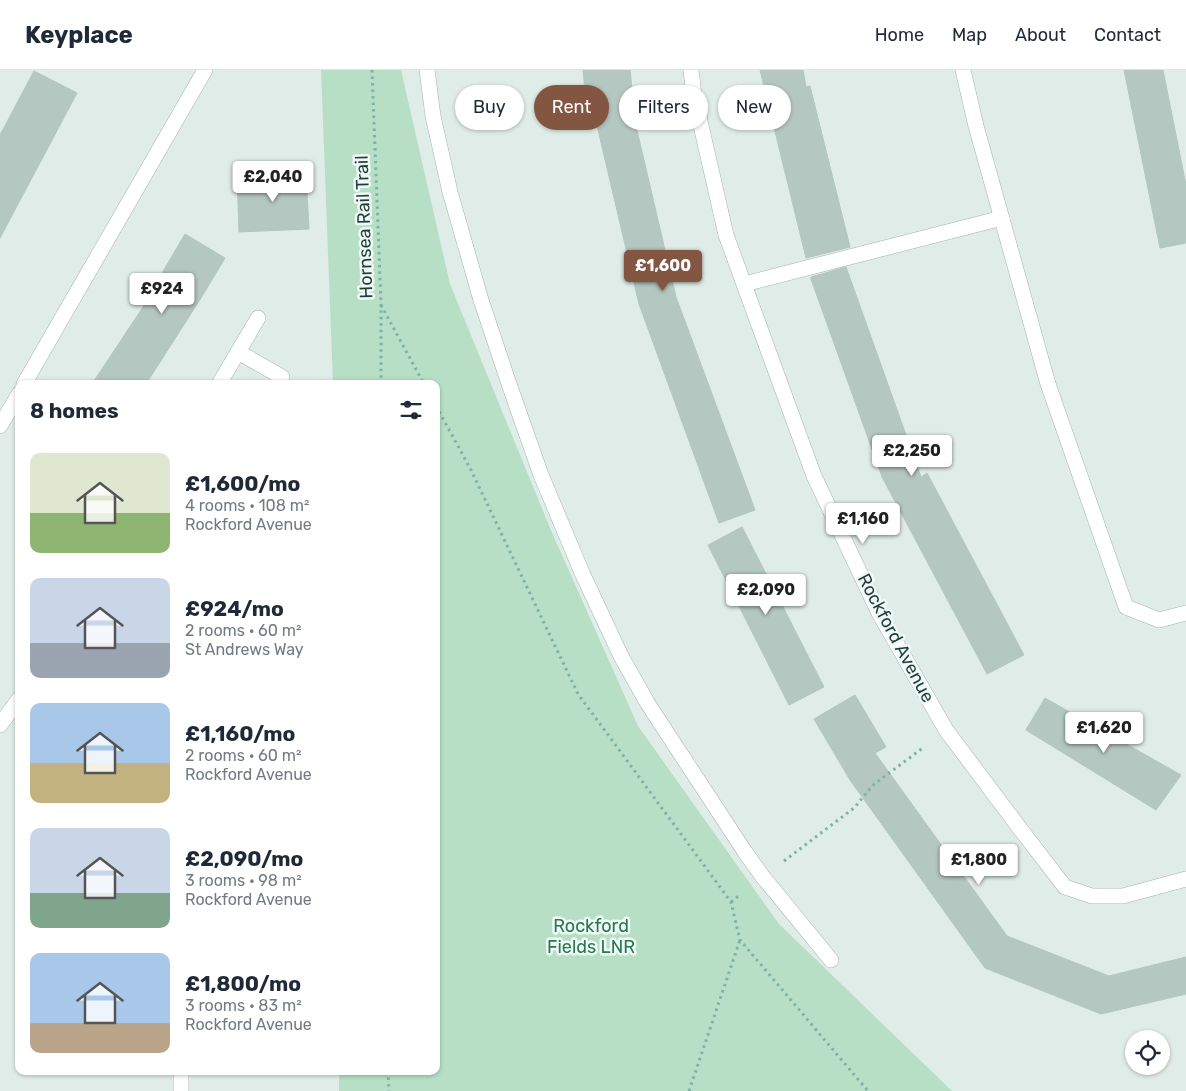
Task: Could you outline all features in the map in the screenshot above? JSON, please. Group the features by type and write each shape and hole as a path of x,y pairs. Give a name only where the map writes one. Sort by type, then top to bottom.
{"street":[{"path":"26,380 204,70"},
{"path":"427,70 433,116 450,192 481,300 541,475 583,575 621,656 653,711 744,852 830,960"},
{"name":"Rockford Avenue","path":"691,70 694,95 726,235 814,476 879,613 946,730 1065,887 1092,896 1123,896 1186,879"},
{"path":"963,70 976,126 1048,384 1126,608 1159,620 1186,612"},
{"path":"744,284 1002,218"},
{"path":"221,380 258,318"},
{"path":"238,352 282,377"},
{"path":"0,426 15,401"},
{"path":"0,725 15,704"},
{"path":"181,1075 182,1091"}],"path":[{"name":"Hornsea Rail Trail","path":"372,70 381,380"},
{"path":"380,304 422,380"},
{"path":"440,413 470,468 578,694 731,902 740,940 868,1091"},
{"path":"731,902 854,808 873,785 946,730"},
{"path":"688,1091 740,940"},
{"path":"388,1075 389,1091"}],"green space":[{"name":"Rockford Fields LNR","path":"321,70 401,70 450,284 550,528 638,726 779,924 952,1091 339,1091 339,1075 440,1075 440,380 333,380"}],"building":[{"path":"583,70 630,70 632,85 619,85 619,130 637,130 676,297 755,510 719,523 639,304 598,130 609,130 609,85 584,85"},
{"path":"760,70 803,70 806,87 810,86 850,247 806,258 775,130 791,130 791,85 764,85"},
{"path":"1124,70 1163,70 1186,185 1186,243 1160,248"},
{"path":"34,71 77,93 0,238 0,135"},
{"path":"306,175 309,229 239,232 237,177"},
{"path":"185,234 225,258 149,380 95,380 157,286 155,285"},
{"path":"846,267 921,477 927,473 1024,655 987,674 882,477 811,279 811,277"},
{"path":"742,527 824,687 789,705 708,545"},
{"path":"855,695 886,747 875,753 1007,936 1109,976 1186,957 1186,994 1101,1014 985,968 850,780 814,719"},
{"path":"1045,698 1181,775 1156,810 1026,730"}]}
